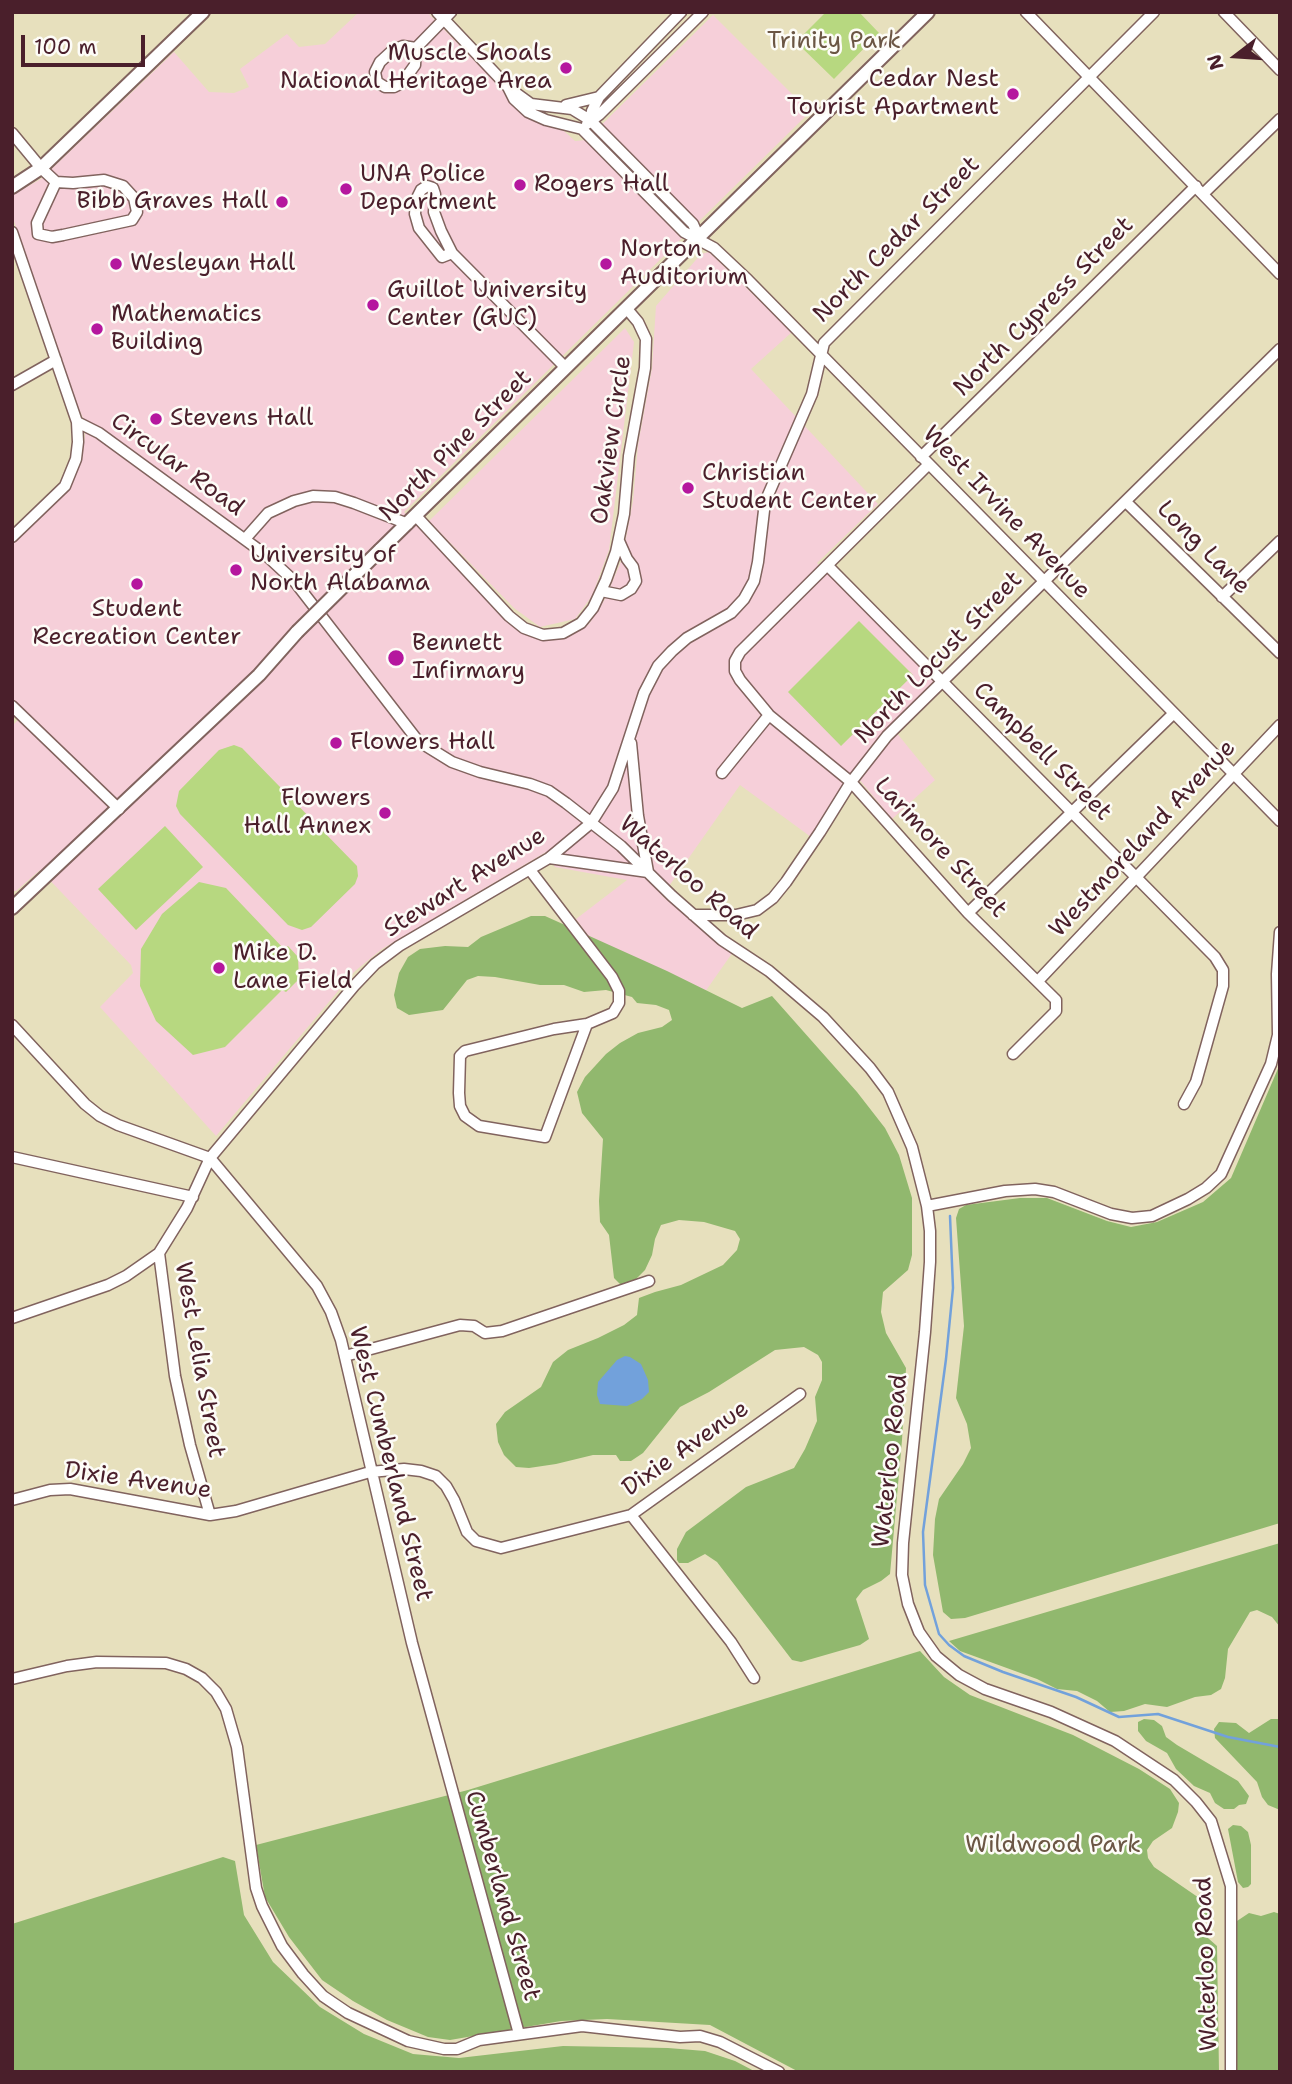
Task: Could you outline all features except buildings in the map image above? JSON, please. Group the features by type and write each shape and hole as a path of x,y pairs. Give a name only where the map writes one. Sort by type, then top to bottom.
{"main road":[{"path":"12,187 41,168 203,12"},
{"name":"North Pine Street","path":"13,907 258,675 297,632 928,12"}],"street":[{"path":"590,120 599,97 681,12"},
{"path":"582,130 703,12"},
{"path":"1026,12 1280,274"},
{"name":"North Cedar Street","path":"591,823 613,788 643,693 658,666 687,638 731,613 744,599 754,581 765,502 812,394 824,343 1154,12"},
{"path":"1224,12 1280,70"},
{"path":"416,48 403,46 393,50 380,62 375,72 377,82 385,87 394,87 401,83 415,65 416,48 444,15 508,87 531,104 572,109 590,120 693,224 699,238"},
{"path":"630,64 641,74"},
{"path":"508,87 514,99 528,112 582,130 684,232 699,238"},
{"path":"558,106 599,97"},
{"name":"North Cypress Street","path":"769,715 735,671 735,660 740,652 828,566 925,461 1200,190 1280,119"},
{"path":"12,133 41,168 57,182 114,181 123,186 137,205 135,217 132,220 52,237 38,234 37,223 57,182"},
{"path":"447,255 434,212 435,194 433,188 427,186 421,190 416,200 415,214 419,228 447,255 566,368"},
{"name":"Circular Road","path":"12,232 77,422 99,433 245,539 295,582 418,741 452,762 549,791 591,823"},
{"name":"West Irvine Avenue","path":"699,238 714,248 748,280 1280,821"},
{"name":"Oakview Circle","path":"412,520 524,628 543,635 563,633 581,623 593,608 601,591 619,541 646,339 638,322 627,309"},
{"name":"North Locust Street","path":"693,915 736,915 757,910 773,898 851,782 887,736 1280,349"},
{"path":"12,385 56,360"},
{"path":"12,537 65,486 76,459 77,422"},
{"path":"245,539 268,513 313,496 335,497 412,520"},
{"name":"Long Lane","path":"1126,502 1280,653"},
{"name":"Oakview Circle","path":"601,591 621,594 631,589 636,581 633,567 619,541"},
{"path":"1222,597 1280,541"},
{"name":"Campbell Street","path":"828,566 1215,957 1223,970 1223,986 1196,1082 1184,1104"},
{"path":"12,706 119,809"},
{"path":"968,913 1173,714"},
{"path":"722,773 769,715"},
{"name":"Larimore Street","path":"769,715 851,782 968,913 1056,1000 1056,1011 1013,1054"},
{"name":"Westmoreland Avenue","path":"1038,981 1280,725"},
{"path":"549,858 648,872 638,816 630,739"},
{"name":"Stewart Avenue","path":"12,1318 108,1285 127,1276 159,1253 193,1197 211,1158 375,964 399,946 549,858 591,823"},
{"name":"Waterloo Road","path":"591,823 722,940 769,971 822,1017 870,1068 888,1092 912,1147 927,1206 930,1262 903,1544 902,1575 908,1604 919,1632 936,1656 959,1675 985,1689 1051,1712 1115,1741 1174,1780 1211,1821 1231,1886 1231,2072"},
{"path":"530,870 612,977 619,991 619,1003 612,1013 587,1024 554,1029 465,1051 460,1056 459,1093 460,1106 465,1116 479,1126 545,1137 587,1024"},
{"path":"927,1206 1005,1191 1035,1189 1054,1192 1111,1214 1132,1218 1152,1216 1206,1188 1221,1174 1271,1064 1278,1035 1277,974 1280,932"},
{"path":"12,1025 85,1104 100,1116 211,1158"},
{"path":"12,1157 193,1197"},
{"name":"West Cumberland Street","path":"211,1158 317,1286 331,1312 345,1356 370,1472 445,1769"},
{"name":"West Lelia Street","path":"159,1253 175,1376 190,1445 210,1515"},
{"path":"345,1356 460,1325 474,1326 485,1333 502,1331 649,1281"},
{"name":"Dixie Avenue","path":"12,1500 50,1490 70,1489 210,1515 236,1511 370,1472 404,1469 436,1476 454,1500 467,1532 476,1541 501,1548 631,1515 800,1394"},
{"path":"631,1515 731,1642 754,1678"},
{"path":"12,1679 97,1662 166,1663 202,1678 216,1692 226,1709 237,1746 256,1888 282,1946 323,1996 343,2010 408,2041 444,2049 457,2049 479,2040 582,2026 700,2036 720,2042 779,2072"},
{"name":"Cumberland Street","path":"445,1769 488,1914 519,2034"}],"shaded area":[{"name":"University of North Alabama","path":"359,12 427,12 524,112 564,131 575,141 586,140 713,15 810,112 404,512 520,632 538,639 559,640 589,624 605,599 622,559 652,368 656,306 701,254 709,252 792,332 751,369 878,504 817,563 934,681 891,726 935,780 892,819 853,772 811,837 740,785 662,896 733,952 700,999 597,948 576,919 627,880 555,867 546,852 382,949 355,971 216,1136 100,1007 133,973 131,965 40,870 16,891 12,891 12,726 26,712 12,699 12,543 71,486 82,459 85,435 83,418 71,392 12,215 12,195 41,179 174,52 209,92 234,93 249,87 240,69 287,34 299,47 325,44"},
{"path":"625,328 634,342 609,550 592,596 575,619 540,627 514,608 429,521"}],"green space":[{"name":"Trinity Park","path":"826,12 859,12 879,33 834,79 796,42"},
{"path":"859,621 913,675 841,746 788,692"},
{"path":"234,745 242,748 357,866 355,884 311,927 302,930 288,925 180,814 176,806 179,791 219,750"},
{"path":"165,826 203,867 136,930 98,889"},
{"name":"Mike D. Lane Field","path":"199,882 226,888 284,949 288,946 298,957 299,979 286,992 282,990 225,1047 193,1055 156,1021 140,986 141,949 162,914"},
{"path":"531,916 545,916 742,1008 772,996 857,1092 885,1128 899,1155 912,1198 912,1255 908,1270 883,1292 881,1312 886,1333 906,1368 902,1440 890,1574 863,1590 856,1599 869,1639 860,1645 801,1662 792,1660 717,1562 705,1554 688,1563 679,1563 677,1560 677,1549 686,1532 746,1487 794,1468 817,1421 815,1397 822,1380 822,1362 818,1355 804,1347 775,1350 680,1407 643,1453 631,1461 620,1461 616,1455 593,1455 556,1464 516,1467 504,1455 498,1442 496,1424 505,1412 541,1387 553,1362 568,1350 624,1325 637,1315 639,1298 681,1285 723,1265 737,1250 740,1239 735,1231 704,1222 679,1220 661,1225 645,1270 635,1280 621,1285 614,1278 609,1235 600,1222 603,1139 582,1113 577,1092 585,1077 620,1043 638,1033 662,1027 672,1020 669,1010 656,1005 637,1003 632,997 606,990 584,992 564,985 540,985 478,976 467,980 443,1010 409,1015 397,1008 394,995 399,973 408,957 420,949 468,947 481,937"},
{"path":"1280,1064 1280,1523 965,1618 951,1619 943,1612 933,1555 939,1499 971,1448 967,1424 956,1398 964,1326 956,1218 959,1209 966,1205 1020,1198 1047,1198 1107,1221 1131,1227 1157,1222 1203,1202 1231,1178"},
{"path":"1280,1543 1280,1627 1272,1617 1257,1610 1250,1612 1228,1649 1221,1689 1211,1695 1195,1697 1167,1707 1145,1704 1124,1711 1110,1712 1097,1701 1077,1691 1057,1689 960,1651 949,1641"},
{"name":"Wildwood Park","path":"920,1651 944,1677 970,1695 1073,1735 1139,1769 1170,1789 1179,1803 1178,1812 1172,1828 1153,1841 1147,1850 1148,1858 1154,1867 1205,1902 1209,1913 1200,1931 1217,1946 1219,2072 799,2072 710,2025 607,2019 561,2021 450,2040 428,2037 387,2020 322,1980 289,1937 265,1897 256,1845 468,1790"},
{"path":"1144,1719 1154,1720 1162,1726 1166,1737 1177,1745 1238,1781 1249,1796 1246,1804 1234,1809 1224,1809 1215,1803 1210,1793 1194,1786 1176,1769 1167,1753 1146,1741 1138,1731 1138,1722"},
{"path":"1271,1719 1280,1719 1280,1810 1268,1805 1257,1782 1215,1738 1214,1729 1219,1722 1236,1723 1249,1733"},
{"path":"1233,1825 1241,1826 1248,1832 1251,1845 1251,1884 1243,1888 1238,1882 1228,1829"},
{"path":"223,1857 235,1861 244,1915 273,1962 320,2007 364,2034 413,2054 459,2058 563,2046 668,2048 705,2051 735,2061 756,2072 12,2072 12,1924"},
{"path":"1274,1912 1280,1914 1280,2072 1237,2072 1237,1921 1249,1913 1261,1916"}],"water":[{"path":"625,1356 641,1364 648,1380 649,1392 642,1399 627,1406 600,1404 597,1395 598,1382 617,1360"}],"waterway":[{"path":"950,1216 953,1288 923,1532 925,1585 939,1634 964,1656 1076,1697 1119,1717 1158,1714 1228,1737 1280,1747"}],"place":[{"name":"Muscle Shoals National Heritage Area","path":"566,68"},
{"name":"Cedar Nest Tourist Apartment","path":"1013,94"},
{"name":"Rogers Hall","path":"520,185"},
{"name":"UNA Police Department","path":"346,189"},
{"name":"Bibb Graves Hall","path":"282,202"},
{"name":"Wesleyan Hall","path":"116,264"},
{"name":"Norton Auditorium","path":"606,264"},
{"name":"Guillot University Center (GUC)","path":"373,305"},
{"name":"Mathematics Building","path":"97,329"},
{"name":"Stevens Hall","path":"156,419"},
{"name":"Christian Student Center","path":"688,488"},
{"name":"University of North Alabama","path":"236,570"},
{"name":"Student Recreation Center","path":"137,584"},
{"name":"Bennett Infirmary","path":"396,658"},
{"name":"Flowers Hall","path":"336,743"},
{"name":"Flowers Hall Annex","path":"385,813"},
{"name":"Mike D. Lane Field","path":"219,968"}]}
